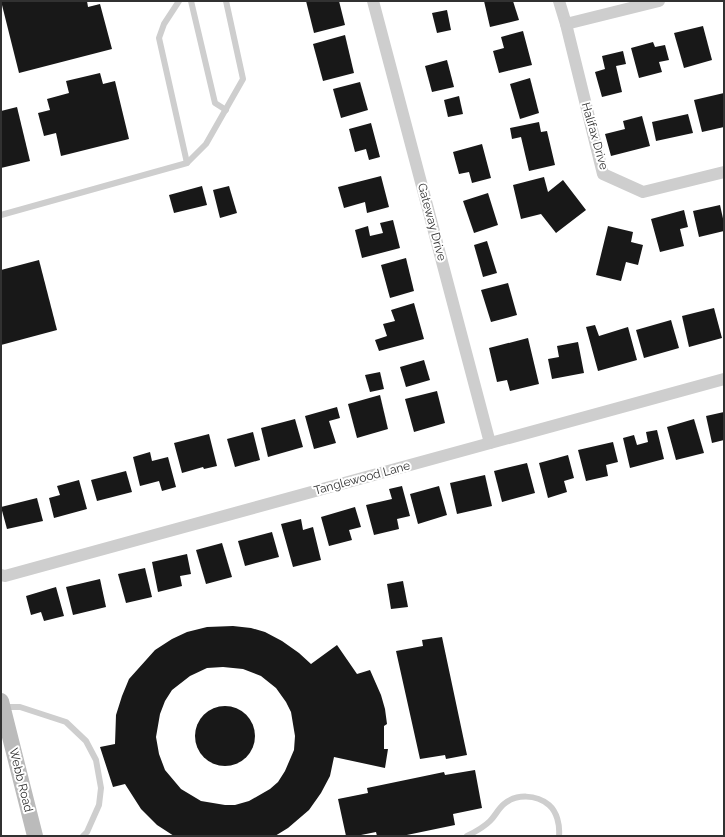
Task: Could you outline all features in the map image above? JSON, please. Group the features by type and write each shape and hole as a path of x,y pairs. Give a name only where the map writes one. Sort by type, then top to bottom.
{"street":[{"name":"Gateway Drive","path":"373,1 490,443"},
{"name":"Halifax Drive","path":"559,1 603,174 643,192 724,172"},
{"path":"566,24 659,1"},
{"name":"Tanglewood Lane","path":"1,575 5,576 724,379"},
{"name":"Webb Road","path":"2,704 35,836"}],"lane":[{"path":"179,1 164,24 159,38 187,163"},
{"path":"191,1 215,103 226,110"},
{"path":"1,215 187,163 206,144 243,79 226,1"},
{"path":"2,704 20,707 66,722 86,741 96,760 101,788 99,806 87,832 83,836"},
{"path":"467,836 480,829 490,821 502,806 510,800 522,796 534,797 544,801 551,807 557,818 559,836"}],"building":[{"path":"1,1 87,1 88,7 100,4 112,49 19,73"},
{"path":"306,1 339,1 345,25 314,33"},
{"path":"484,1 513,1 519,20 490,27"},
{"path":"447,10 451,30 437,33 432,13"},
{"path":"703,26 712,60 684,68 674,33"},
{"path":"523,31 532,65 499,73 493,51 504,48 501,37"},
{"path":"345,35 354,73 323,81 313,44"},
{"path":"653,42 655,47 665,45 669,60 659,62 662,72 639,78 631,48"},
{"path":"623,51 626,64 616,66 622,92 602,97 595,72 605,69 602,56"},
{"path":"447,60 454,87 432,92 425,66"},
{"path":"100,73 103,84 115,81 129,139 61,156 56,133 44,136 38,113 50,110 47,99 69,93 66,81"},
{"path":"530,78 539,113 520,119 510,84"},
{"path":"360,82 368,110 341,118 333,89"},
{"path":"724,93 724,127 702,132 694,100"},
{"path":"459,96 463,114 448,117 444,100"},
{"path":"17,107 30,161 1,168 1,111"},
{"path":"688,114 693,133 656,141 652,122"},
{"path":"642,116 650,146 611,156 605,134 625,129 623,121"},
{"path":"539,122 541,132 547,131 555,165 529,171 521,137 512,139 510,128"},
{"path":"371,123 380,157 369,160 366,149 355,152 349,129"},
{"path":"482,144 491,178 472,183 469,172 459,174 453,152"},
{"path":"381,176 389,207 367,213 365,202 344,208 338,187"},
{"path":"544,177 548,192 563,180 586,210 556,233 541,214 521,219 513,185"},
{"path":"202,186 207,205 174,213 169,195"},
{"path":"229,186 237,213 220,218 213,190"},
{"path":"488,193 498,225 474,233 463,201"},
{"path":"720,205 724,223 724,231 699,237 693,211"},
{"path":"684,210 688,227 680,229 684,246 660,252 651,219"},
{"path":"393,220 400,248 362,258 355,230 368,226 370,236 383,233 380,223"},
{"path":"608,226 633,232 631,242 643,245 638,265 626,262 621,281 596,275"},
{"path":"487,241 497,273 483,277 474,245"},
{"path":"406,258 414,291 390,298 381,265"},
{"path":"39,260 57,330 1,345 1,270"},
{"path":"508,283 517,315 491,322 481,290"},
{"path":"414,303 424,339 379,351 375,340 387,336 383,324 395,321 391,310"},
{"path":"714,308 722,338 689,347 682,316"},
{"path":"671,320 679,348 644,358 636,330"},
{"path":"595,325 599,336 628,327 637,360 598,371 586,327"},
{"path":"528,338 539,384 510,391 507,380 497,382 489,348"},
{"path":"578,342 584,373 552,379 548,359 559,357 557,346"},
{"path":"424,360 430,380 406,387 400,367"},
{"path":"380,372 384,389 370,392 365,375"},
{"path":"437,391 445,423 414,432 405,399"},
{"path":"380,395 388,429 357,438 348,404"},
{"path":"337,407 340,418 329,421 336,443 314,449 305,416"},
{"path":"724,412 724,440 712,443 706,416"},
{"path":"295,419 303,447 268,457 261,428"},
{"path":"694,419 704,453 676,460 667,427"},
{"path":"657,430 664,459 630,468 623,438 634,435 637,445 648,442 646,432"},
{"path":"253,432 260,460 235,467 227,439"},
{"path":"209,434 217,466 204,469 203,467 182,473 174,443"},
{"path":"613,442 618,462 606,465 608,476 586,481 578,450"},
{"path":"150,452 152,461 168,457 176,487 162,491 159,481 140,486 133,457"},
{"path":"568,455 574,478 564,481 567,492 548,498 539,463"},
{"path":"527,463 535,493 502,502 494,471"},
{"path":"126,471 132,492 97,501 91,480"},
{"path":"485,475 492,506 457,514 450,483"},
{"path":"79,480 87,509 54,518 49,498 60,495 57,486"},
{"path":"402,486 410,516 397,519 399,529 374,535 366,505 392,499 389,489"},
{"path":"439,486 447,515 418,524 410,494"},
{"path":"37,498 43,521 7,529 1,507"},
{"path":"355,507 361,527 349,530 352,540 329,546 321,517"},
{"path":"301,519 303,530 313,527 321,560 293,567 281,524"},
{"path":"272,532 279,557 245,566 238,541"},
{"path":"222,543 232,577 206,584 196,550"},
{"path":"187,554 191,574 180,576 182,586 158,592 152,562"},
{"path":"145,568 152,597 126,603 118,574"},
{"path":"100,579 106,607 73,615 66,587"},
{"path":"403,581 408,607 391,609 387,584"},
{"path":"56,587 64,616 44,621 41,612 31,615 26,596"},
{"path":"233,626 251,628 265,632 282,641 311,664 337,645 357,674 370,670 381,695 385,709 387,724 384,726 384,749 388,749 385,768 334,757 330,776 321,793 309,810 288,828 275,836 174,836 157,825 141,809 125,784 113,787 100,747 115,744 116,715 129,679 155,650 172,639 187,632 207,627","holes":["223,667 243,669 261,676 276,688 286,702 291,712 295,736 294,750 285,771 278,782 270,789 249,801 235,805 201,801 181,789 165,770 159,754 156,737 160,714 165,701 172,690 190,676 207,668"]},
{"path":"442,637 467,755 446,759 445,755 420,759 396,651 423,646 422,640"},
{"path":"225,706 242,711 250,719 255,736 250,753 242,761 225,766 208,761 200,753 195,736 200,719 208,711"},
{"path":"475,770 482,808 453,814 455,825 402,836 377,836 376,832 356,836 346,836 338,799 368,793 367,788 444,772 445,775"}]}
